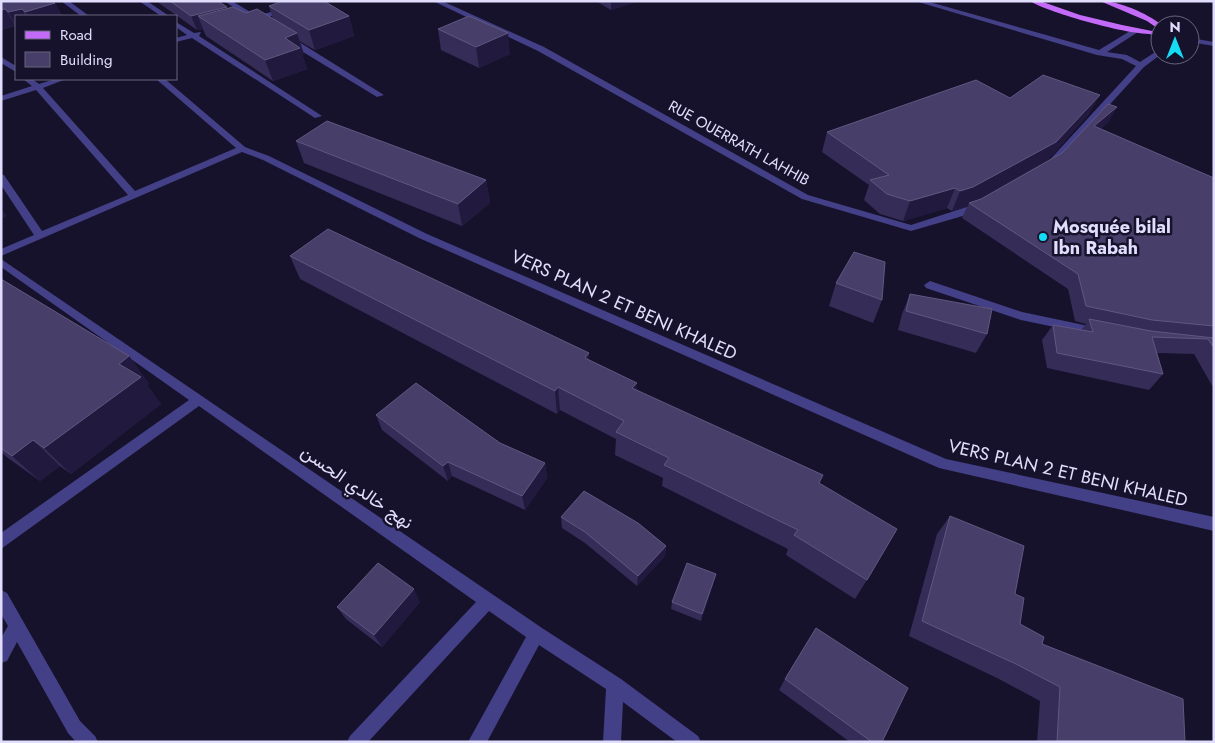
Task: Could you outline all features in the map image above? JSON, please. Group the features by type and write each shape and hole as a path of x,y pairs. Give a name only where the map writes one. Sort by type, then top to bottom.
{"main road":[{"path":"1033,1 1065,13 1135,30 1150,31"},
{"path":"1103,1 1150,19"}],"street":[{"path":"64,1 84,15"},
{"path":"142,1 163,15"},
{"path":"227,1 264,24"},
{"path":"247,21 302,3 318,1"},
{"name":"RUE OUERRATH LAHHIB","path":"436,1 541,48 805,197 911,228 969,211 986,202"},
{"path":"918,1 939,4 1100,53 1124,57 1141,65"},
{"path":"178,25 318,116"},
{"path":"1100,53 1135,30"},
{"path":"178,39 202,33"},
{"path":"280,34 380,95"},
{"path":"1200,42 1214,44"},
{"path":"1042,170 1050,165 1141,65 1150,58"},
{"path":"1,59 15,69"},
{"path":"28,80 38,87 134,196"},
{"path":"1,100 59,80"},
{"name":"VERS PLAN 2 ET BENI KHALED","path":"161,80 242,149 266,158 423,236 944,464 1214,524"},
{"path":"1,253 242,149"},
{"path":"1,177 39,235"},
{"name":"نهج خالدي الحسن","path":"1,262 536,634 615,685 692,742"},
{"path":"930,286 1021,316 1112,335"},
{"path":"1,542 198,400"},
{"path":"1,598 74,727 89,742"},
{"path":"356,742 488,600"},
{"path":"1,655 17,626"},
{"path":"477,742 536,634"},
{"path":"612,742 615,685"}],"building":[{"path":"1,1 53,1 55,3 25,12 22,9 8,12 5,9 1,10"},
{"path":"170,1 218,1 227,7 191,16"},
{"path":"283,1 324,1 349,16 309,30 269,6"},
{"path":"233,7 246,13 257,9 297,33 285,38 300,48 265,60 198,16"},
{"path":"469,16 508,33 476,47 438,29"},
{"path":"1043,75 1100,95 1056,142 973,187 960,191 955,188 910,201 887,194 870,180 889,175 827,132 976,80 1010,98"},
{"path":"1108,104 1117,107 1094,126 1214,178 1214,326 1152,320 1086,306 1078,274 969,203 981,199 1062,153"},
{"path":"327,121 486,180 458,204 296,141"},
{"path":"328,229 589,353 585,358 637,383 632,388 823,475 819,483 897,529 867,580 794,535 798,530 664,465 669,458 616,432 624,421 558,387 555,391 290,256"},
{"path":"854,252 885,262 882,300 836,283"},
{"path":"1,279 129,356 119,364 141,377 44,448 33,440 12,456 1,448"},
{"path":"910,294 992,309 987,334 906,311"},
{"path":"1089,319 1151,331 1214,338 1214,348 1208,339 1152,337 1163,374 1057,353 1053,325 1093,332"},
{"path":"416,383 500,443 545,463 522,496 448,462 443,466 376,415"},
{"path":"584,491 638,523 666,546 638,576 585,532 561,517"},
{"path":"950,516 1024,546 1015,594 1024,598 1020,624 1044,637 1042,644 1183,699 1185,742 1057,742 1060,687 1016,664 922,621"},
{"path":"378,563 414,589 374,635 337,607"},
{"path":"687,563 716,574 702,614 672,602"},
{"path":"816,628 908,688 882,742 872,742 785,679"}],"place":[{"name":"Mosquée bilal Ibn Rabah","path":"1043,237"}]}
